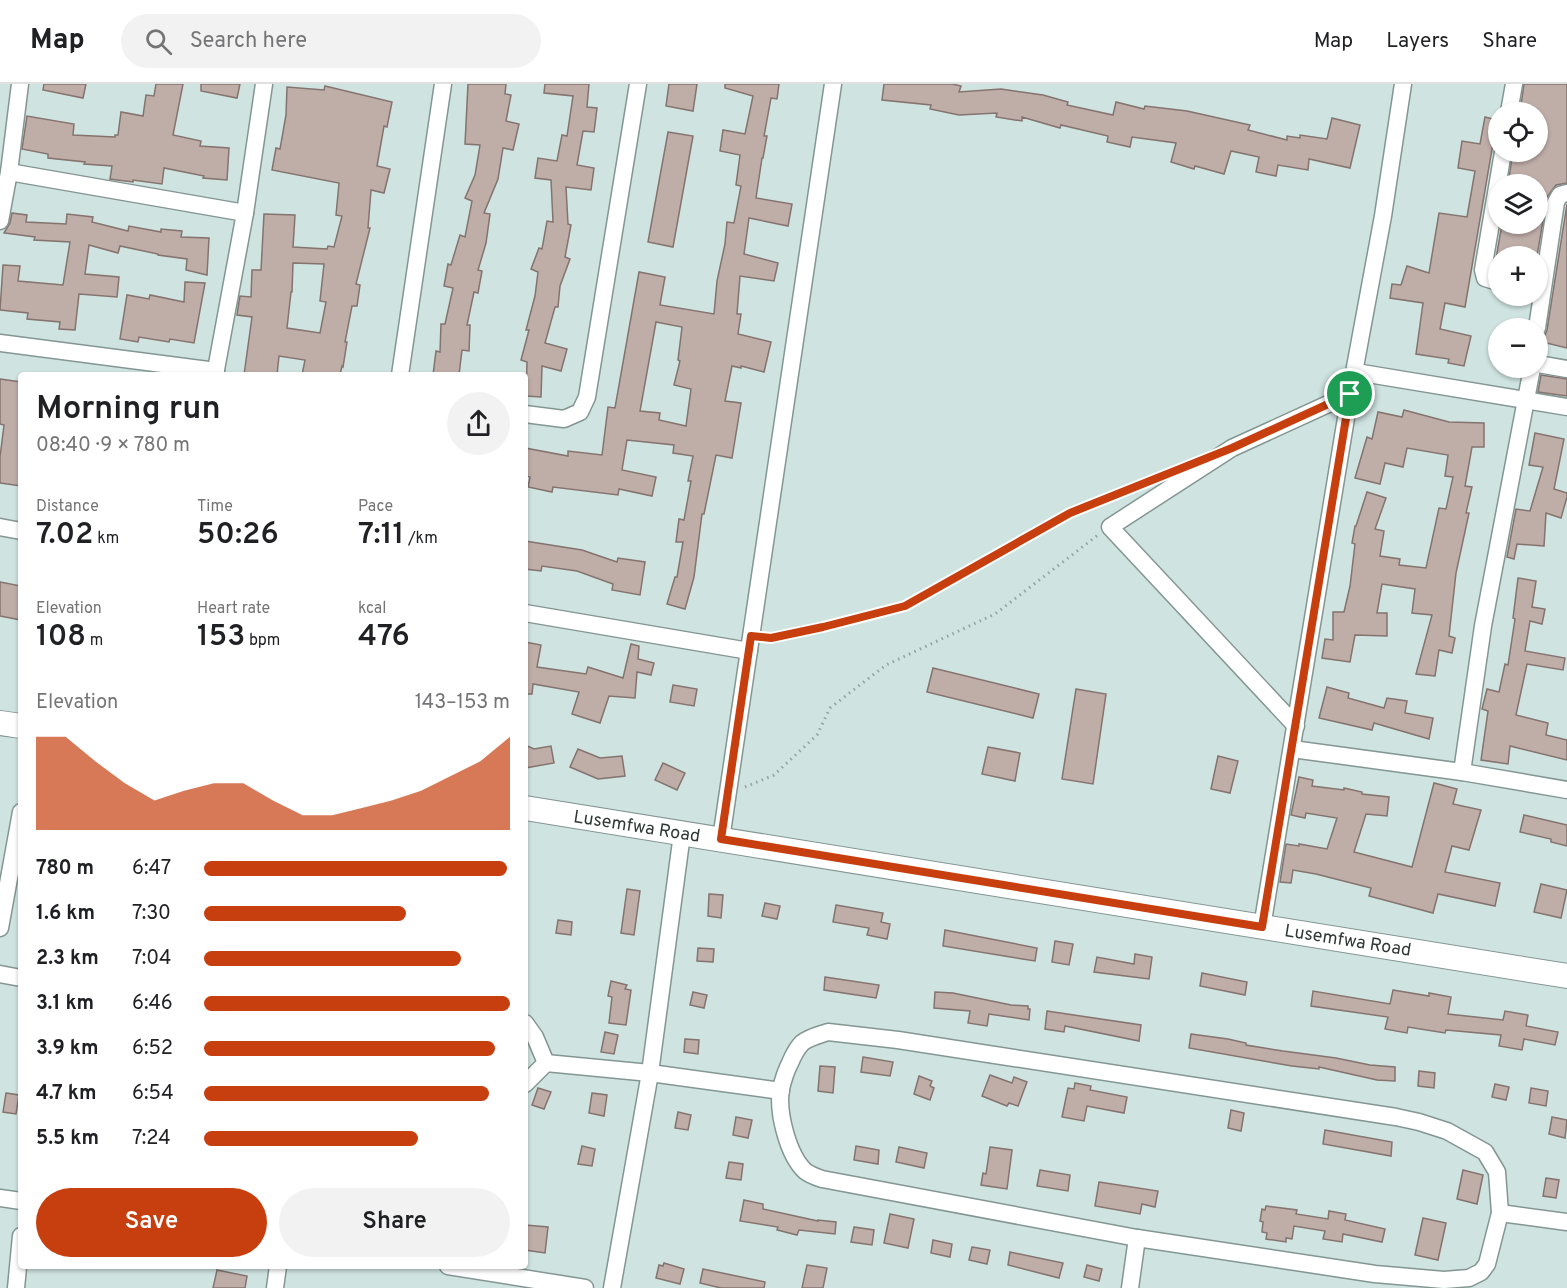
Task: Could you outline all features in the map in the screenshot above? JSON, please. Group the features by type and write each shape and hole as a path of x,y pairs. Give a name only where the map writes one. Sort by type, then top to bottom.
{"street":[{"path":"0,221 9,172 20,84"},
{"path":"216,372 245,213 264,84"},
{"path":"400,372 443,84"},
{"path":"528,414 564,419 580,412 587,397 638,84"},
{"path":"721,839 833,84"},
{"path":"1262,927 1403,84"},
{"path":"1511,102 1514,84"},
{"path":"1488,279 1485,278 1483,270 1501,162"},
{"path":"9,172 245,213"},
{"path":"1548,246 1556,202 1560,195 1567,194"},
{"path":"0,343 209,372"},
{"path":"1548,366 1567,369"},
{"path":"1356,372 1567,407"},
{"path":"1462,772 1483,626 1530,378"},
{"path":"1296,726 1110,527 1232,448 1350,394"},
{"path":"0,527 18,530"},
{"path":"528,613 750,644"},
{"path":"0,723 18,726"},
{"path":"1292,749 1567,789"},
{"name":"Lusemfwa Road","path":"528,808 1567,976"},
{"path":"0,928 18,829"},
{"path":"612,1288 650,1073 682,834"},
{"path":"0,974 18,977"},
{"path":"528,1027 535,1037 546,1063"},
{"path":"828,1032 898,1040 1404,1119 1447,1131 1485,1152 1497,1173 1500,1213 1487,1264 1481,1272 1469,1278 1444,1280 1375,1274 1137,1238 822,1179 807,1173 792,1150 782,1121 780,1091 786,1071 802,1043 828,1032"},
{"path":"546,1063 650,1073 780,1091"},
{"path":"528,1081 546,1063"},
{"path":"0,1198 18,1201"},
{"path":"1500,1213 1567,1222"},
{"path":"1130,1288 1137,1238"},
{"path":"16,1288 18,1267"},
{"path":"275,1288 278,1269"},
{"path":"467,1269 585,1288"}],"path":[{"path":"750,644 905,606 1070,513 1156,478"},
{"path":"728,795 774,775 817,735 830,708 886,665 995,614 1110,527"}],"building":[{"path":"44,84 86,84 83,98 43,90"},
{"path":"156,84 183,84 173,135 201,141 200,146 229,148 227,180 203,178 204,176 164,168 162,184 110,179 112,166 48,158 48,154 22,149 27,116 74,124 73,135 115,137 118,135 121,112 143,116 146,95 154,96"},
{"path":"201,84 240,84 237,98 201,91"},
{"path":"468,84 506,84 505,94 511,95 506,121 519,124 513,150 503,148 498,179 484,213 490,214 486,243 478,270 482,271 478,293 474,292 467,325 470,325 469,351 462,350 459,372 433,372 436,351 440,352 441,324 445,324 453,288 444,286 448,264 451,265 460,235 465,237 472,201 465,198 475,175 480,145 465,144"},
{"path":"545,84 589,84 587,107 597,108 594,132 583,131 577,165 594,168 591,190 566,187 568,224 571,225 565,257 570,259 560,286 558,307 555,307 545,343 567,349 561,371 542,366 541,397 528,396 527,362 521,360 529,330 526,330 535,296 538,272 531,269 539,248 542,249 547,221 553,222 551,180 535,178 538,158 557,161 562,135 567,136 573,96 544,93"},
{"path":"669,84 697,84 693,111 666,106"},
{"path":"725,84 779,84 777,99 771,98 756,198 792,204 788,226 749,218 744,254 778,263 774,281 740,276 737,314 741,314 738,334 771,342 764,372 732,366 725,401 741,403 732,458 716,455 704,514 702,514 694,577 685,609 667,604 675,577 677,577 683,542 676,542 679,519 684,520 693,456 673,453 674,445 627,440 622,470 656,477 652,496 619,489 618,495 553,487 552,492 528,487 530,477 528,477 528,449 568,456 568,451 602,455 608,407 615,408 639,272 665,277 660,305 714,314 727,222 734,223 741,186 736,185 740,155 720,151 723,130 745,134 753,96 725,88","holes":["656,322 682,327 678,360 680,361 674,385 691,389 686,426 659,420 660,413 640,411"]},
{"path":"884,84 952,84 961,86 959,92 1001,89 1043,95 1068,102 1067,105 1113,115 1116,102 1144,109 1145,106 1187,111 1250,125 1248,130 1287,140 1287,136 1300,138 1300,135 1327,139 1332,118 1360,125 1350,168 1309,159 1308,170 1278,165 1276,176 1256,172 1259,157 1231,151 1224,174 1171,162 1176,143 1132,137 1130,147 1107,142 1108,136 1061,125 1060,128 1022,117 1022,121 996,117 997,113 959,115 930,109 931,105 882,100"},
{"path":"1524,84 1567,84 1567,183 1556,185 1548,196 1548,174 1510,174 1511,162 1548,162 1548,102 1521,102"},
{"path":"325,86 392,102 387,127 384,126 377,166 390,169 384,193 371,190 368,228 370,228 356,284 360,285 357,306 352,306 341,372 303,372 305,360 279,356 277,372 244,372 252,317 237,315 240,296 251,297 252,270 261,270 264,214 295,215 293,247 327,249 328,246 334,247 342,216 336,215 339,183 272,170 276,148 280,149 286,115 287,87 324,90","holes":["293,263 324,264 320,301 326,302 320,333 287,328"]},
{"path":"1485,117 1488,118 1488,162 1490,162 1465,307 1445,303 1440,329 1471,336 1464,366 1448,363 1449,359 1416,354 1423,303 1390,298 1392,284 1401,285 1407,266 1429,273 1439,213 1467,217 1475,171 1458,168 1462,141 1480,144"},
{"path":"668,132 693,136 673,247 648,242"},
{"path":"1567,204 1567,348 1548,343 1548,324"},
{"path":"12,213 27,215 26,222 66,224 67,214 93,217 92,222 128,231 129,226 161,232 161,229 182,231 181,237 209,238 207,275 186,270 187,259 120,246 118,253 89,245 85,274 119,277 117,297 79,294 75,330 59,329 60,322 27,319 28,313 0,310 3,265 20,266 18,281 63,285 70,242 34,240 35,237 4,233 10,223"},
{"path":"1500,234 1541,234 1539,246 1498,246"},
{"path":"185,282 205,283 194,343 139,337 138,342 120,339 127,295 149,299 150,295 184,302"},
{"path":"1548,376 1567,379 1567,396 1538,392 1540,378 1548,378"},
{"path":"0,379 18,382 18,486 0,483 4,425 0,424"},
{"path":"1404,410 1449,422 1484,423 1484,447 1472,447 1465,486 1472,487 1466,513 1469,513 1456,573 1449,636 1455,638 1452,653 1439,650 1435,676 1416,674 1432,615 1412,613 1415,589 1382,584 1377,613 1387,613 1387,636 1355,635 1350,662 1322,658 1325,639 1333,640 1333,612 1344,612 1350,586 1355,526 1367,492 1386,498 1375,529 1384,531 1380,556 1400,559 1399,565 1426,568 1439,508 1446,509 1453,477 1445,476 1448,455 1407,448 1403,467 1385,463 1380,484 1355,478 1367,437 1372,439 1378,412 1402,417"},
{"path":"1535,433 1564,439 1554,489 1567,493 1567,497 1561,518 1546,513 1544,546 1517,544 1514,559 1507,557 1516,509 1530,511 1543,467 1529,465"},
{"path":"528,541 582,550 617,562 618,558 645,562 640,595 612,590 613,584 577,571 542,566 541,571 528,569"},
{"path":"1518,578 1536,581 1532,607 1545,609 1542,624 1530,621 1525,651 1565,658 1563,670 1527,664 1516,715 1548,723 1546,735 1567,740 1567,760 1510,746 1508,764 1481,760 1488,711 1482,709 1487,689 1499,692 1505,664 1508,665"},
{"path":"0,582 18,585 18,619 0,616"},
{"path":"528,643 541,645 537,667 586,674 588,667 623,678 631,644 639,646 638,659 654,663 651,675 637,672 635,698 609,696 600,723 572,714 579,692 533,684 532,694 528,694"},
{"path":"933,668 1039,694 1033,718 927,692"},
{"path":"673,685 697,689 694,706 670,702"},
{"path":"1327,687 1349,693 1348,698 1384,708 1387,698 1407,701 1405,713 1433,718 1429,739 1374,723 1372,730 1319,718"},
{"path":"1076,689 1106,694 1093,784 1062,779"},
{"path":"528,746 534,749 551,746 554,763 528,767"},
{"path":"988,747 1020,753 1015,781 982,774"},
{"path":"578,749 600,758 622,756 625,776 598,779 570,767"},
{"path":"1218,756 1238,761 1230,793 1211,789"},
{"path":"663,763 685,773 677,790 655,780"},
{"path":"1299,777 1313,780 1312,786 1344,790 1344,788 1362,792 1362,794 1389,797 1387,816 1366,814 1354,852 1412,867 1434,783 1457,789 1453,804 1481,810 1469,850 1452,846 1445,872 1500,883 1495,906 1438,894 1433,913 1369,896 1371,888 1316,874 1293,870 1291,883 1280,882 1286,844 1327,849 1337,818 1306,813 1305,818 1291,815"},
{"path":"1524,815 1567,825 1567,846 1551,842 1551,839 1520,832"},
{"path":"1541,884 1567,890 1561,918 1534,912"},
{"path":"627,889 640,891 634,935 621,933"},
{"path":"709,894 723,895 721,918 708,916"},
{"path":"765,903 780,906 777,919 762,916"},
{"path":"836,905 883,913 881,922 890,924 887,939 867,935 869,928 833,922"},
{"path":"558,920 572,922 571,935 556,933"},
{"path":"945,930 1037,948 1035,961 943,946"},
{"path":"1055,941 1073,944 1069,965 1052,962"},
{"path":"698,948 714,949 713,962 697,961"},
{"path":"1135,954 1152,957 1149,979 1094,972 1097,957 1134,964"},
{"path":"1202,973 1247,982 1245,995 1200,986"},
{"path":"825,977 879,985 876,998 824,990"},
{"path":"611,981 627,985 625,989 631,990 626,1025 609,1023 612,997 608,996"},
{"path":"1393,990 1451,997 1448,1014 1503,1020 1505,1011 1528,1015 1526,1026 1558,1032 1555,1045 1524,1039 1522,1050 1499,1046 1501,1035 1446,1030 1445,1033 1408,1027 1407,1033 1385,1029 1388,1017 1311,1006 1313,991 1390,1004"},
{"path":"693,992 707,995 704,1008 690,1005"},
{"path":"935,992 1028,1006 1029,1020 989,1014 987,1026 968,1023 970,1011 934,1008"},
{"path":"1047,1011 1141,1025 1139,1041 1065,1026 1064,1032 1045,1029"},
{"path":"605,1032 618,1035 614,1054 601,1052"},
{"path":"1191,1034 1228,1039 1246,1043 1246,1045 1283,1051 1395,1067 1395,1081 1377,1080 1319,1067 1319,1069 1292,1066 1189,1048"},
{"path":"685,1039 699,1040 698,1054 684,1052"},
{"path":"863,1057 893,1062 890,1076 861,1072"},
{"path":"820,1066 835,1067 833,1093 818,1091"},
{"path":"1419,1071 1435,1073 1434,1088 1418,1086"},
{"path":"990,1075 1012,1083 1014,1077 1027,1082 1018,1106 1009,1103 1007,1106 982,1096"},
{"path":"919,1076 932,1081 930,1086 934,1088 930,1100 914,1094"},
{"path":"1075,1083 1091,1086 1090,1090 1127,1097 1124,1113 1087,1106 1084,1121 1062,1117 1068,1088 1074,1089"},
{"path":"1495,1084 1509,1087 1506,1100 1492,1097"},
{"path":"538,1088 551,1092 544,1109 532,1105"},
{"path":"1531,1088 1548,1091 1546,1106 1529,1103"},
{"path":"6,1093 18,1095 16,1114 3,1112"},
{"path":"592,1093 607,1095 604,1116 589,1113"},
{"path":"1231,1110 1244,1113 1241,1131 1228,1128"},
{"path":"678,1112 691,1115 688,1130 675,1128"},
{"path":"736,1117 752,1120 748,1138 733,1135"},
{"path":"1552,1117 1567,1120 1565,1138 1549,1134"},
{"path":"1325,1130 1392,1142 1391,1156 1323,1144"},
{"path":"582,1146 595,1149 592,1166 578,1164"},
{"path":"856,1146 879,1150 878,1164 854,1160"},
{"path":"899,1147 927,1153 924,1168 896,1162"},
{"path":"990,1147 1012,1150 1007,1189 981,1185 983,1173 986,1174"},
{"path":"729,1162 743,1164 741,1180 726,1178"},
{"path":"1040,1170 1070,1175 1068,1191 1037,1186"},
{"path":"1463,1170 1483,1175 1477,1204 1457,1199"},
{"path":"1546,1178 1559,1180 1556,1198 1543,1196"},
{"path":"1099,1182 1158,1191 1155,1207 1142,1204 1140,1214 1095,1206"},
{"path":"744,1200 763,1204 763,1209 818,1221 836,1222 835,1234 799,1230 797,1235 777,1230 778,1227 740,1221"},
{"path":"1266,1206 1297,1210 1296,1214 1328,1219 1329,1211 1346,1214 1345,1220 1385,1229 1382,1242 1343,1234 1342,1242 1323,1239 1325,1231 1294,1226 1292,1239 1286,1238 1286,1242 1266,1239 1267,1233 1262,1232 1263,1222 1260,1221 1262,1209 1265,1210"},
{"path":"890,1214 914,1219 908,1248 884,1243"},
{"path":"1423,1218 1446,1223 1438,1260 1415,1255"},
{"path":"528,1225 548,1227 545,1253 528,1250"},
{"path":"854,1227 874,1230 872,1245 851,1242"},
{"path":"933,1240 952,1244 950,1257 931,1253"},
{"path":"972,1247 990,1250 987,1264 969,1260"},
{"path":"1010,1252 1063,1263 1059,1278 1008,1265"},
{"path":"664,1263 684,1269 680,1284 656,1278 659,1265 663,1266"},
{"path":"807,1265 827,1268 823,1288 802,1288"},
{"path":"1087,1265 1102,1269 1099,1281 1084,1277"},
{"path":"703,1269 765,1282 764,1288 721,1288 700,1283"},
{"path":"217,1270 247,1276 245,1288 213,1288"}],"route":[{"path":"1350,394 1262,927 721,839 751,636 771,638 905,606 1070,513 1232,448 1350,394"}]}
